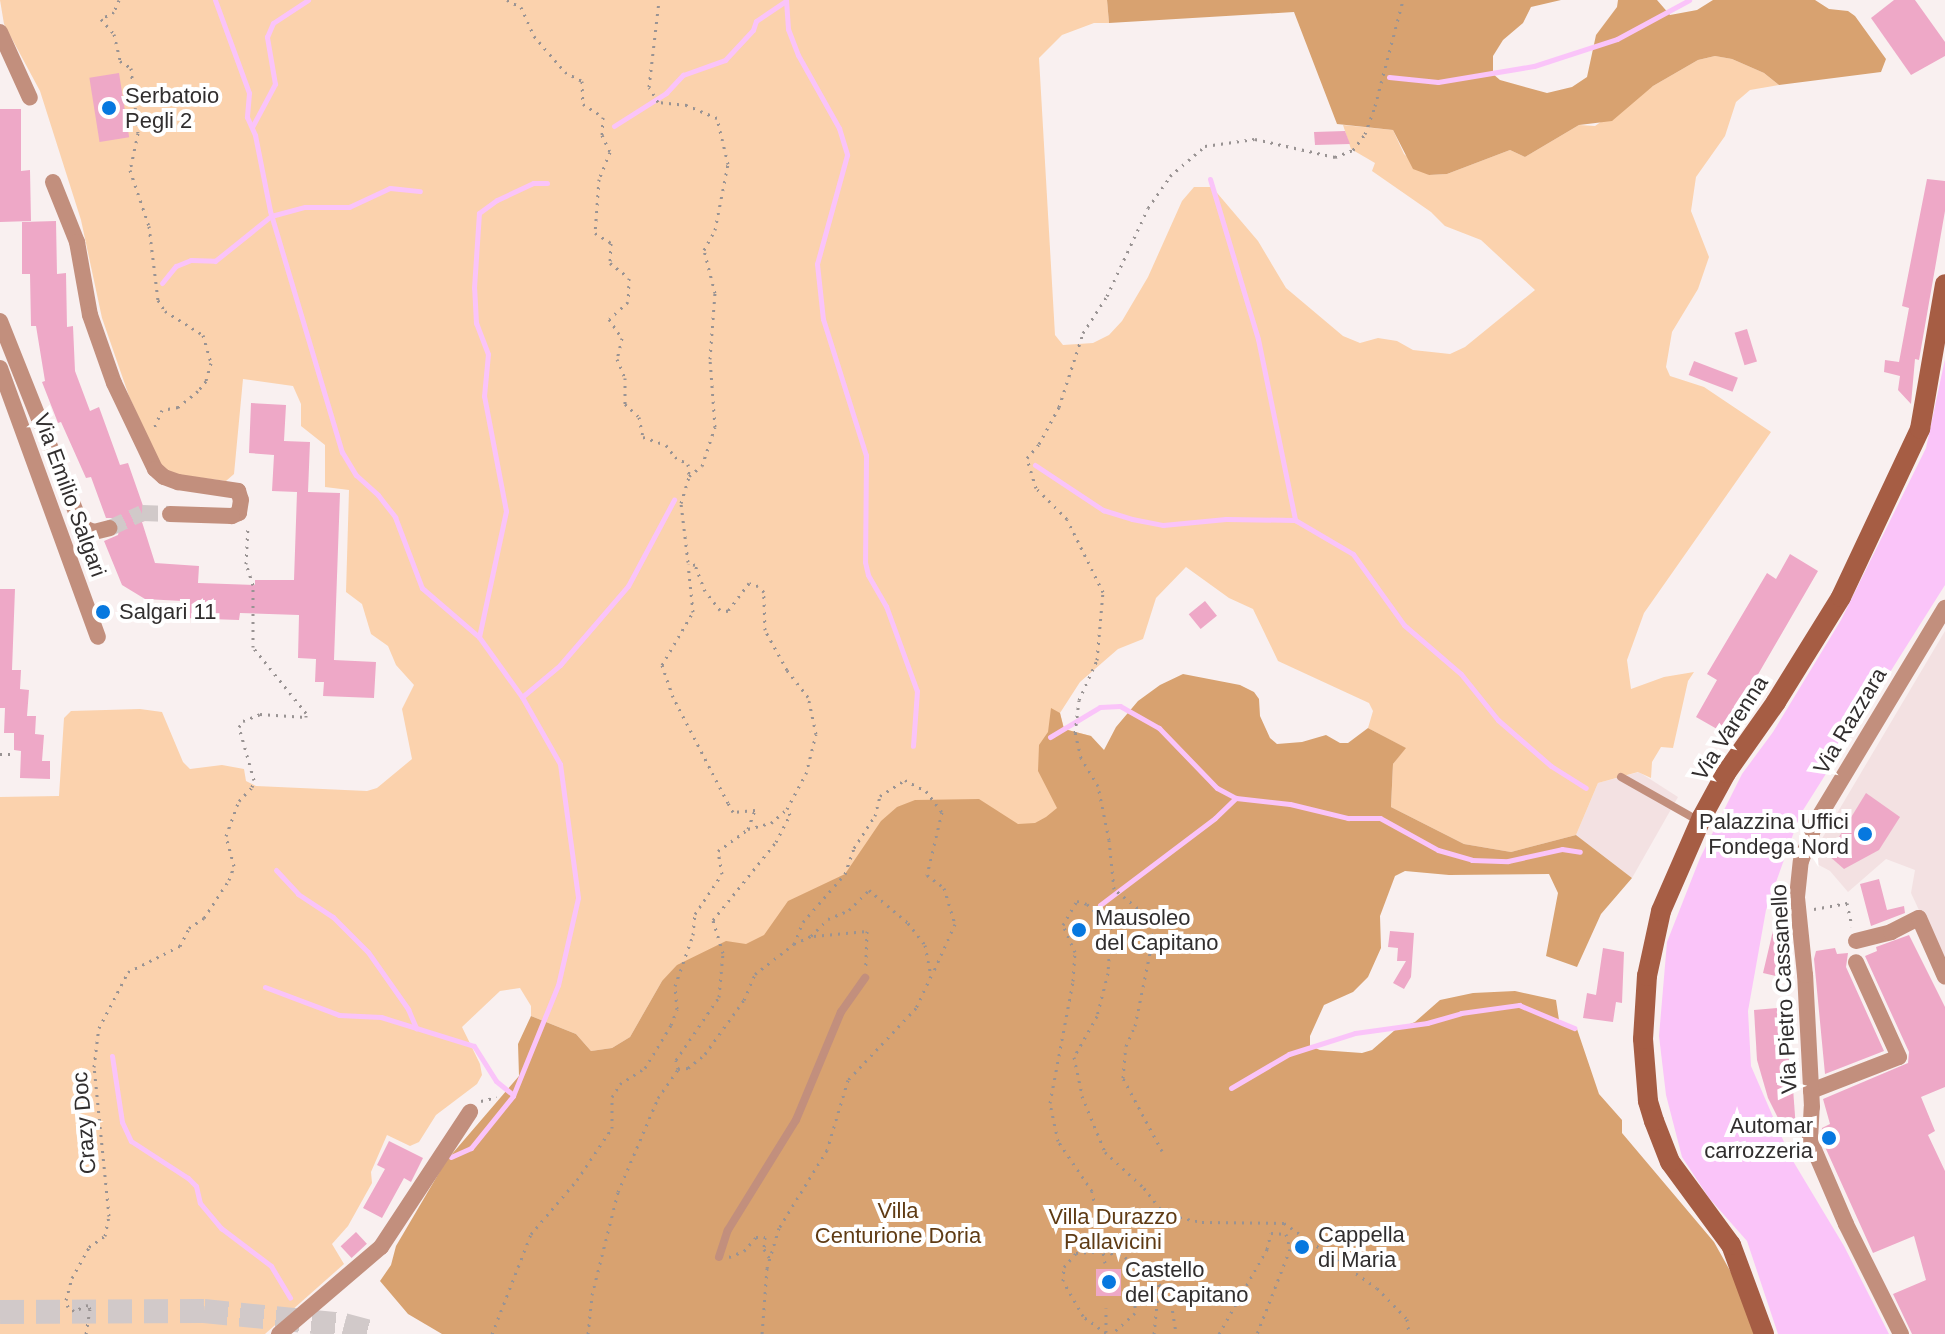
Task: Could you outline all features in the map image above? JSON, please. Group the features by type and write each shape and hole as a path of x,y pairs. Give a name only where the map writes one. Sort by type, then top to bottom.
{"street":[{"path":"0,32 30,98"},
{"path":"53,182 77,242 90,315 114,383 155,469 164,477 178,482 238,491 241,500 239,513 232,516 170,514"},
{"name":"Via Varenna","path":"1764,1334 1731,1245 1670,1162 1648,1101 1643,1039 1647,976 1661,911 1700,821 1726,773 1776,702 1841,597 1920,429 1945,284"},
{"path":"0,321 82,527 94,532 110,528"},
{"name":"Via Emilio Salgari","path":"0,368 98,637"},
{"name":"Via Razzara","path":"1801,861 1817,820 1945,608"},
{"name":"Via Pietro Cassanello","path":"1801,861 1799,912 1811,1091 1810,1140 1846,1224 1901,1334"},
{"path":"1856,941 1891,932 1919,918 1945,977"},
{"path":"1811,1091 1899,1057 1856,962"},
{"path":"279,1334 381,1247 470,1112"}],"lane":[{"path":"1621,777 1700,821"},
{"path":"719,1257 728,1230 796,1120 841,1012 865,978"}],"path":[{"path":"119,0 114,12 101,19 114,34 120,61 131,68 138,133 130,170 149,226 158,300 165,311 203,335 211,363 206,381 198,391 178,407 162,410 154,426 155,434"},
{"path":"507,0 521,7 534,36 565,72 582,81 583,104 603,117 602,135 610,152 597,190 595,233 611,243 610,263 629,278 628,302 609,319 622,338 617,359 625,378 625,404 639,417 643,437 666,445 675,457 688,464 689,476 681,511 693,612 662,665 700,756 724,791 733,812 755,810 748,829"},
{"path":"659,0 649,87 658,102 687,105 717,118 728,164 715,230 704,250 715,293 710,359 715,427 702,466 689,476"},
{"path":"1162,1151 1123,1078 1126,1046 1135,1026 1152,943 1150,918 1114,889 1109,840 1098,786 1081,758 1075,733 1079,700 1097,660 1103,592 1067,519 1036,488 1027,458 1039,444 1059,407 1083,333 1107,296 1148,208 1170,176 1205,146 1255,139 1335,157 1353,150 1365,134 1375,106 1403,0"},
{"name":"Crazy Doc","path":"86,1334 88,1305 74,1311 68,1307 66,1300 72,1278 89,1247 105,1236 109,1216 94,1067 99,1028 128,972 180,946 189,928 204,918 229,880 234,866 226,836 239,801 254,780 239,727 243,721 260,714 296,719 306,717 306,713 253,647 253,585 246,564 249,520"},
{"path":"492,1334 531,1234 577,1180 612,1128 612,1097 620,1084 645,1068 671,1025 677,1009 675,986 693,935 695,914 722,874 718,851 748,829 771,823 787,809 806,774 814,743 814,721 808,697 787,670 765,630 764,592 749,583 728,611 720,610 705,591 695,565 688,562"},
{"path":"0,754 15,754"},
{"path":"762,1334 770,1259 779,1228 827,1150 848,1080 916,1008 955,924 944,888 927,875 942,812 926,791 905,780 880,796 875,816 854,848 845,874 803,922 794,944"},
{"path":"588,1334 592,1295 618,1192 658,1098 678,1069 676,1060 719,997 723,953 713,920 769,852 790,815 787,809"},
{"path":"678,1069 688,1068 705,1054 744,1000 755,974 794,944 811,936 828,919 849,910 869,890 908,923 925,945 931,976"},
{"path":"1105,1263 1092,1191 1058,1141 1050,1103 1075,952 1063,925 1077,901 1087,904 1111,927 1108,973 1097,1016 1074,1057 1082,1096 1105,1152 1144,1188 1164,1214 1202,1222 1284,1223 1377,1288 1407,1319 1409,1334"},
{"path":"1799,912 1847,903 1856,941"},
{"path":"811,936 867,931 865,978"},
{"path":"1219,1334 1267,1249 1271,1233 1286,1234 1290,1249 1257,1334"},
{"path":"719,1257 734,1257 756,1237 765,1237 764,1249 770,1259"},
{"path":"1106,1333 1083,1316 1063,1281 1064,1267 1076,1253 1103,1251 1125,1257 1135,1266 1135,1313 1112,1334"},
{"path":"1154,1334 1159,1284 1170,1295 1176,1334"},
{"path":"1106,1308 1106,1333"}],"shaded area":[{"path":"0,0 1107,0 1109,23 1094,23 1062,35 1039,58 1055,335 1063,345 1093,343 1109,335 1122,321 1148,277 1182,201 1194,187 1212,187 1258,241 1286,288 1343,336 1360,343 1378,338 1397,341 1413,350 1450,354 1465,347 1535,290 1481,240 1445,226 1431,212 1372,171 1375,163 1351,149 1343,125 1393,130 1404,154 1429,175 1447,174 1510,150 1525,157 1579,125 1595,126 1698,60 1715,56 1732,59 1764,73 1779,85 1750,90 1736,102 1725,136 1696,177 1691,211 1709,257 1698,289 1672,332 1666,367 1670,376 1704,387 1771,432 1644,613 1627,660 1631,689 1664,677 1694,672 1688,681 1673,748 1661,747 1652,762 1651,778 1638,772 1598,783 1576,835 1511,852 1464,844 1391,807 1393,764 1405,748 1368,728 1373,711 1369,703 1278,661 1253,609 1229,598 1186,567 1156,598 1143,639 1118,649 1080,682 1060,713 1064,729 1091,736 1126,812 662,981 630,1037 612,1048 591,1051 576,1034 531,1016 531,1006 520,988 500,991 462,1027 480,1064 482,1075 477,1084 436,1115 419,1142 410,1146 387,1135 371,1172 372,1183 348,1226 332,1244 344,1264 265,1334 0,1334 0,797 59,796 64,718 71,711 140,709 162,712 183,762 190,769 222,765 244,769 246,781 256,786 367,791 377,788 412,759 402,709 414,685 396,665 388,646 371,634 362,604 346,592 349,490 325,487 325,445 301,426 301,404 293,386 243,379 234,474 226,481 164,473 129,396 102,318 81,220 40,91 4,24"},
{"path":"1945,359 1945,585 1800,815 1766,910 1748,1011 1751,1066 1790,1156 1844,1246 1889,1334 1778,1334 1747,1241 1709,1198 1682,1157 1666,1095 1659,1036 1667,942 1700,858 1742,774 1773,732 1841,620 1926,448"},
{"path":"1945,631 1945,966 1911,893 1915,870 1886,859 1848,892 1830,871 1817,864 1817,847"},
{"path":"1639,772 1678,797 1632,878 1576,835 1598,783"}],"green space":[{"path":"1107,0 1561,0 1531,7 1523,23 1503,40 1493,56 1493,74 1500,80 1547,93 1572,87 1587,77 1596,35 1617,7 1618,0 1657,0 1670,15 1697,10 1713,0 1815,0 1829,9 1848,11 1855,16 1886,59 1881,72 1779,85 1764,73 1732,59 1715,56 1698,60 1653,86 1612,121 1579,125 1525,157 1510,150 1447,174 1429,175 1413,169 1393,130 1337,124 1294,12 1109,23"},
{"path":"1183,674 1240,685 1254,692 1259,699 1260,716 1270,738 1277,744 1302,742 1326,735 1340,743 1348,743 1368,728 1406,748 1393,764 1391,807 1464,844 1511,852 1576,835 1632,878 1601,914 1577,967 1546,956 1558,893 1549,874 1449,875 1405,871 1395,876 1380,916 1381,948 1368,977 1353,992 1324,1005 1310,1036 1310,1046 1320,1050 1362,1053 1372,1050 1395,1030 1415,1022 1440,1000 1473,993 1515,991 1556,1000 1559,1020 1577,1029 1599,1094 1622,1120 1622,1133 1714,1242 1733,1276 1754,1334 442,1334 408,1314 380,1281 391,1265 396,1246 446,1161 519,1076 518,1044 531,1016 576,1034 591,1051 612,1048 630,1037 662,981 677,965 726,941 746,944 764,935 788,901 845,874 881,821 897,807 915,800 979,799 1018,824 1035,823 1057,808 1038,771 1039,745 1048,732 1051,708 1060,713 1064,729 1091,736 1104,750 1116,727 1138,701 1160,685"}],"building":[{"path":"1894,0 1915,0 1945,42 1945,56 1911,75 1871,18"},
{"name":"Serbatoio Pegli 2","path":"119,73 129,137 100,142 89,78"},
{"path":"0,109 21,109 21,171 30,170 31,221 0,222"},
{"path":"1345,131 1350,144 1315,145 1314,132"},
{"path":"1927,179 1945,181 1945,211 1919,360 1915,359 1911,404 1898,390 1900,376 1884,372 1885,360 1899,362 1909,308 1902,306"},
{"path":"56,221 57,274 66,273 67,327 73,326 75,371 90,411 99,407 120,465 128,463 148,520 142,522 155,563 199,566 198,583 255,585 255,580 294,580 297,492 272,491 274,455 249,453 251,403 286,405 284,441 310,442 308,492 340,493 334,660 376,662 374,698 323,696 324,682 315,682 316,659 298,658 299,615 240,613 239,620 181,618 182,601 145,599 122,585 104,541 118,535 120,525 114,518 106,518 91,477 86,478 61,422 58,423 42,382 45,381 36,326 31,326 30,274 22,274 22,222"},
{"path":"1747,329 1757,362 1745,365 1735,333"},
{"path":"1694,361 1738,378 1733,392 1689,375"},
{"path":"1790,554 1818,571 1724,733 1696,717 1717,680 1707,674 1767,573 1776,579"},
{"path":"0,589 15,589 12,670 21,670 20,689 29,690 27,716 36,716 35,734 44,735 42,761 50,761 50,779 20,778 21,751 14,750 14,733 4,733 5,708 0,708"},
{"path":"1205,601 1217,616 1201,629 1189,614"},
{"name":"Palazzina Uffici Fondega Nord","path":"1866,793 1900,817 1879,850 1844,869 1828,855"},
{"path":"1879,879 1887,910 1904,906 1905,913 1871,926 1860,884"},
{"path":"1780,901 1787,965 1783,966 1784,978 1763,973"},
{"path":"1390,931 1414,933 1411,977 1404,989 1393,983 1406,961 1397,961 1398,948 1388,947"},
{"path":"1909,935 1945,1007 1945,1087 1921,1097 1935,1131 1928,1135 1945,1171 1945,1334 1912,1334 1893,1294 1926,1280 1914,1236 1873,1253 1821,1138 1822,1128 1830,1124 1823,1099 1908,1063 1909,1052 1865,956 1877,951 1876,947"},
{"path":"1603,948 1624,952 1622,1003 1616,1002 1613,1022 1583,1018 1587,993 1596,995"},
{"path":"1835,948 1837,954 1848,953 1846,967 1884,1051 1825,1074 1814,959 1816,951"},
{"path":"1787,1007 1796,1129 1785,1132 1768,1098 1757,1060 1754,1010"},
{"path":"389,1141 423,1158 411,1182 404,1178 382,1218 363,1208 385,1169 377,1165"},
{"path":"356,1232 367,1244 352,1258 341,1246"},
{"name":"Castello del Capitano","path":"1096,1269 1121,1269 1121,1296 1096,1296"}],"waterway":[{"path":"215,0 249,93 247,117 255,135 270,211 342,452 356,475 378,495 395,517 422,588 479,637 522,697 560,764 578,898 558,985 513,1096 471,1148 451,1157"},
{"path":"252,127 275,84 267,37 273,23 308,0"},
{"path":"786,0 788,29 798,55 839,128 847,155 817,264 823,319 866,455 865,562 868,575 886,606 917,691 913,746"},
{"path":"1389,77 1438,82 1534,66 1617,39 1689,0"},
{"path":"614,126 666,93 683,75 725,60 753,30 756,21 786,1"},
{"path":"1210,179 1258,339 1295,520 1353,554 1404,625 1461,674 1498,720 1551,766 1586,788"},
{"path":"479,637 506,511 484,396 488,354 476,323 474,288 479,213 497,200 533,183 547,183"},
{"path":"162,283 176,266 191,260 215,261 271,216 305,207 349,207 390,188 420,191"},
{"path":"1035,465 1103,510 1132,519 1163,525 1226,519 1294,520"},
{"path":"522,697 560,665 628,586 674,500"},
{"path":"1050,737 1100,707 1120,706 1159,728 1217,788 1236,798 1290,804 1348,818 1380,818 1438,850 1472,860 1508,861 1562,849 1580,852"},
{"path":"1100,905 1215,818 1236,798"},
{"path":"276,870 298,894 333,917 368,952 408,1009 416,1028"},
{"path":"265,987 339,1015 381,1017 474,1046 496,1081 513,1095"},
{"path":"1231,1088 1289,1054 1355,1033 1427,1023 1461,1013 1519,1005 1574,1028"},
{"path":"112,1056 122,1122 131,1141 188,1178 196,1186 200,1203 221,1228 271,1266 290,1298"}],"tunnel":[{"path":"110,528 142,513 170,514"},
{"path":"0,1312 204,1311 344,1325 377,1334"}],"place":[{"name":"Serbatoio Pegli 2","path":"109,108"},
{"name":"Salgari 11","path":"103,612"},
{"name":"Palazzina Uffici Fondega Nord","path":"1865,834"},
{"name":"Mausoleo del Capitano","path":"1079,930"},
{"name":"Automar carrozzeria","path":"1829,1138"},
{"name":"Cappella di Maria","path":"1302,1247"},
{"name":"Castello del Capitano","path":"1109,1282"}],"park label":[{"name":"Villa Centurione Doria","path":"898,1222"},
{"name":"Villa Durazzo Pallavicini","path":"1113,1228"}]}
